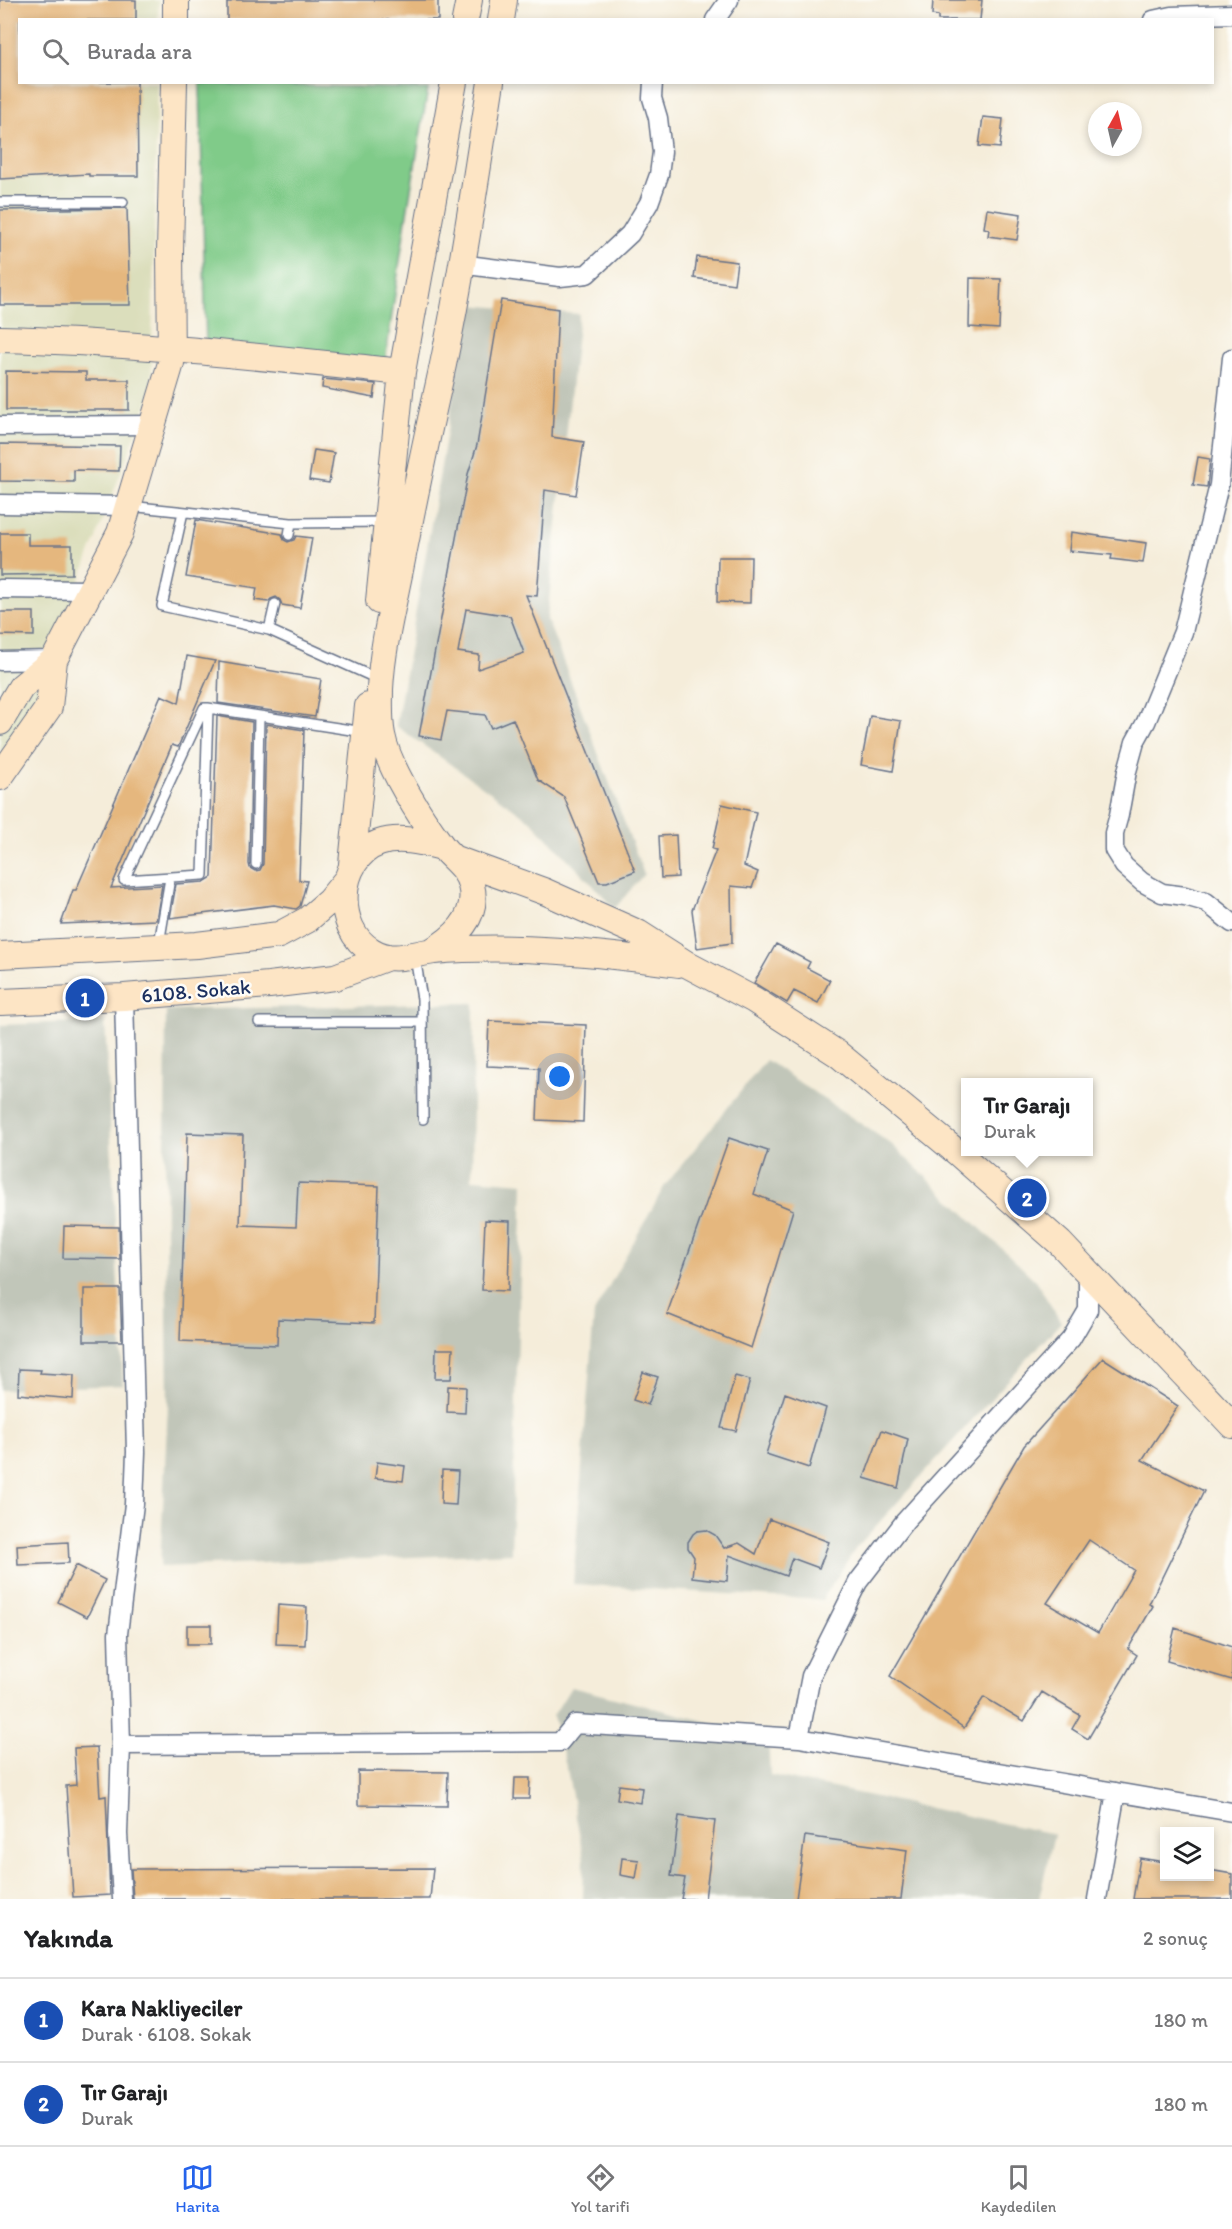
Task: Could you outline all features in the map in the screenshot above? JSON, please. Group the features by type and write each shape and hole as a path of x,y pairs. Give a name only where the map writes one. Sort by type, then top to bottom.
{"street":[{"path":"176,0 176,18"},
{"path":"465,18 469,0"},
{"path":"501,18 504,0"},
{"path":"716,18 729,0"},
{"path":"1171,16 1181,0"},
{"path":"1162,18 1232,14"},
{"path":"0,777 49,707 54,660 120,533 171,363 170,251 174,84"},
{"path":"454,84 402,372 365,732 344,904 348,921 358,939 371,951 388,957 517,948 607,954 688,965"},
{"path":"424,954 452,939 466,922 472,886 466,873 449,853 407,792 389,757 382,734 380,688 387,632 440,376 491,84"},
{"path":"460,264 560,277 588,274 630,234 649,203 659,175 662,152 658,118 652,98 653,84"},
{"path":"0,339 60,340 171,348 402,372"},
{"path":"1232,358 1219,485 1183,633 1146,722 1135,742 1126,771 1114,833 1114,850 1124,866 1142,882 1162,893 1206,902 1232,923"},
{"path":"0,426 153,425"},
{"path":"0,504 129,506"},
{"path":"0,589 91,590"},
{"path":"0,661 54,660"},
{"path":"0,722 21,687 54,660"},
{"path":"0,955 197,945 279,935 307,920 329,901 361,852 379,843 402,839 449,853 546,892 638,933 688,965 754,1000 838,1054 968,1162 1060,1243 1231,1422"},
{"name":"6108. Sokak","path":"0,1002 124,997 269,985 335,977 388,957"},
{"path":"122,1899 118,1834 121,1745 118,1634 134,1504 136,1452 124,997"},
{"path":"799,1738 811,1676 858,1582 904,1521 1071,1339 1088,1310 1088,1273"},
{"path":"121,1745 560,1742 575,1724 799,1738 1232,1812"},
{"path":"1097,1899 1116,1792"}],"lane":[{"path":"0,202 123,202"},
{"path":"129,506 291,523 387,521"},
{"path":"183,512 162,606 269,630 371,676"},
{"path":"289,535 291,523"},
{"path":"269,630 275,603"},
{"path":"208,708 203,875 124,880 204,708 208,708 365,732"},
{"path":"256,864 259,716"},
{"path":"159,947 170,878"},
{"path":"423,1119 424,954"},
{"path":"259,1022 422,1022"}],"shaded area":[{"path":"0,0 159,0 158,18 18,18 18,84 157,84 151,393 32,707 0,752"},
{"path":"469,305 579,314 547,619 644,874 615,908 530,820 396,726"},
{"path":"474,1003 472,1179 523,1183 511,1553 160,1567 168,1404 166,1010"},
{"path":"105,1021 123,1385 0,1390 0,1025"},
{"path":"766,1060 891,1144 1035,1280 1061,1322 856,1548 822,1600 573,1584 594,1313 664,1187"},
{"path":"571,1687 768,1737 770,1775 1054,1834 1039,1899 583,1899 584,1859 567,1769 553,1716"}],"green space":[{"path":"200,84 428,89 385,362 206,348"}],"building":[{"path":"0,0 136,0 136,18 18,18 18,84 137,84 138,176 89,176 89,174 0,179"},
{"path":"231,0 438,0 438,18 227,18 227,2"},
{"path":"933,0 982,0 980,18 938,18 932,15"},
{"path":"983,117 1003,119 1000,148 979,146"},
{"path":"127,208 130,305 0,305 0,210"},
{"path":"987,209 1021,214 1017,240 988,236 989,229 984,228"},
{"path":"697,257 737,262 734,284 694,278"},
{"path":"970,278 1001,279 999,329 969,327"},
{"path":"501,300 558,309 552,437 584,442 576,495 545,490 537,596 526,595 635,871 607,882 599,882 564,797 538,780 513,719 491,728 485,715 447,711 441,740 419,736 468,474 477,445","holes":["466,609 510,616 524,653 478,669 479,655 458,652"]},
{"path":"6,371 86,372 86,380 129,380 129,410 6,410"},
{"path":"323,379 376,384 374,398 322,388"},
{"path":"0,444 120,446 119,471 74,470 74,482 0,481"},
{"path":"314,450 334,453 329,483 309,480"},
{"path":"1198,457 1210,459 1207,487 1193,485"},
{"path":"196,520 282,534 284,540 288,542 294,540 296,536 312,538 300,608 282,605 276,597 268,602 255,600 257,588 186,577"},
{"path":"1071,532 1146,543 1143,563 1111,559 1112,555 1069,551"},
{"path":"0,533 28,533 28,545 72,545 72,574 0,575"},
{"path":"718,557 751,557 750,603 717,602"},
{"path":"0,612 34,612 34,636 0,635"},
{"path":"187,656 215,661 178,747 172,745 111,888 162,885 156,920 61,924 73,890 76,890 161,695 179,703"},
{"path":"219,662 321,679 315,717 218,703"},
{"path":"217,716 252,722 249,864 250,868 255,871 260,870 263,864 266,724 304,730 299,880 307,881 300,906 296,909 274,905 170,918 176,884 204,882 212,877"},
{"path":"870,716 901,721 893,771 861,765"},
{"path":"722,804 756,812 744,866 758,872 752,888 731,886 732,943 697,948 692,910 716,850 712,849"},
{"path":"676,835 678,877 661,878 659,836"},
{"path":"776,944 810,962 807,968 830,980 818,1003 794,991 787,1003 754,983"},
{"path":"489,1021 586,1025 583,1122 537,1120 539,1068 487,1066"},
{"path":"187,1133 243,1135 240,1225 296,1227 298,1183 379,1186 374,1323 278,1319 277,1345 180,1341"},
{"path":"729,1138 768,1151 754,1194 793,1210 751,1348 667,1314"},
{"path":"485,1220 510,1221 508,1291 482,1290"},
{"path":"64,1226 119,1227 120,1259 63,1258"},
{"path":"84,1289 120,1289 122,1341 84,1341"},
{"path":"436,1349 453,1349 451,1379 435,1379"},
{"path":"1103,1358 1178,1406 1142,1460 1204,1491 1149,1604 1153,1606 1128,1649 1137,1655 1088,1739 1072,1729 1080,1715 1042,1692 1024,1721 984,1697 964,1728 890,1676 1024,1446","holes":["1089,1540 1134,1570 1098,1633 1047,1603"]},
{"path":"19,1369 74,1375 73,1399 18,1394"},
{"path":"643,1372 658,1377 648,1405 633,1400"},
{"path":"735,1376 750,1380 736,1431 721,1428"},
{"path":"448,1386 466,1387 465,1413 447,1412"},
{"path":"785,1393 826,1408 809,1468 766,1454"},
{"path":"882,1430 908,1439 898,1488 864,1478"},
{"path":"377,1462 405,1466 403,1481 375,1478"},
{"path":"442,1470 458,1471 456,1505 441,1504"},
{"path":"769,1519 829,1542 819,1568 792,1558 786,1576 729,1555 727,1581 692,1577 694,1557 688,1548 688,1542 693,1534 706,1530 715,1535 724,1548 739,1543 756,1554"},
{"path":"68,1542 69,1563 18,1565 17,1545"},
{"path":"76,1565 105,1580 87,1617 58,1602"},
{"path":"278,1605 307,1607 305,1645 276,1644"},
{"path":"187,1625 211,1625 211,1644 187,1644"},
{"path":"1175,1628 1232,1647 1232,1680 1167,1661"},
{"path":"97,1747 100,1797 106,1796 110,1895 73,1897 66,1786 76,1785 74,1748"},
{"path":"358,1771 448,1772 447,1806 358,1805"},
{"path":"515,1778 530,1778 529,1799 514,1799"},
{"path":"619,1785 642,1788 640,1803 617,1799"},
{"path":"679,1816 715,1821 705,1899 681,1899 685,1878 671,1876"},
{"path":"805,1836 907,1850 901,1899 796,1899"},
{"path":"622,1858 639,1860 636,1878 620,1875"},
{"path":"1140,1858 1160,1861 1160,1881 1214,1881 1214,1871 1232,1874 1232,1899 1133,1899"},
{"path":"433,1868 430,1899 133,1899 131,1869"}],"place":[{"name":"Kara Nakliyeciler","path":"85,998"},
{"name":"Tır Garajı","path":"1027,1198"}]}
